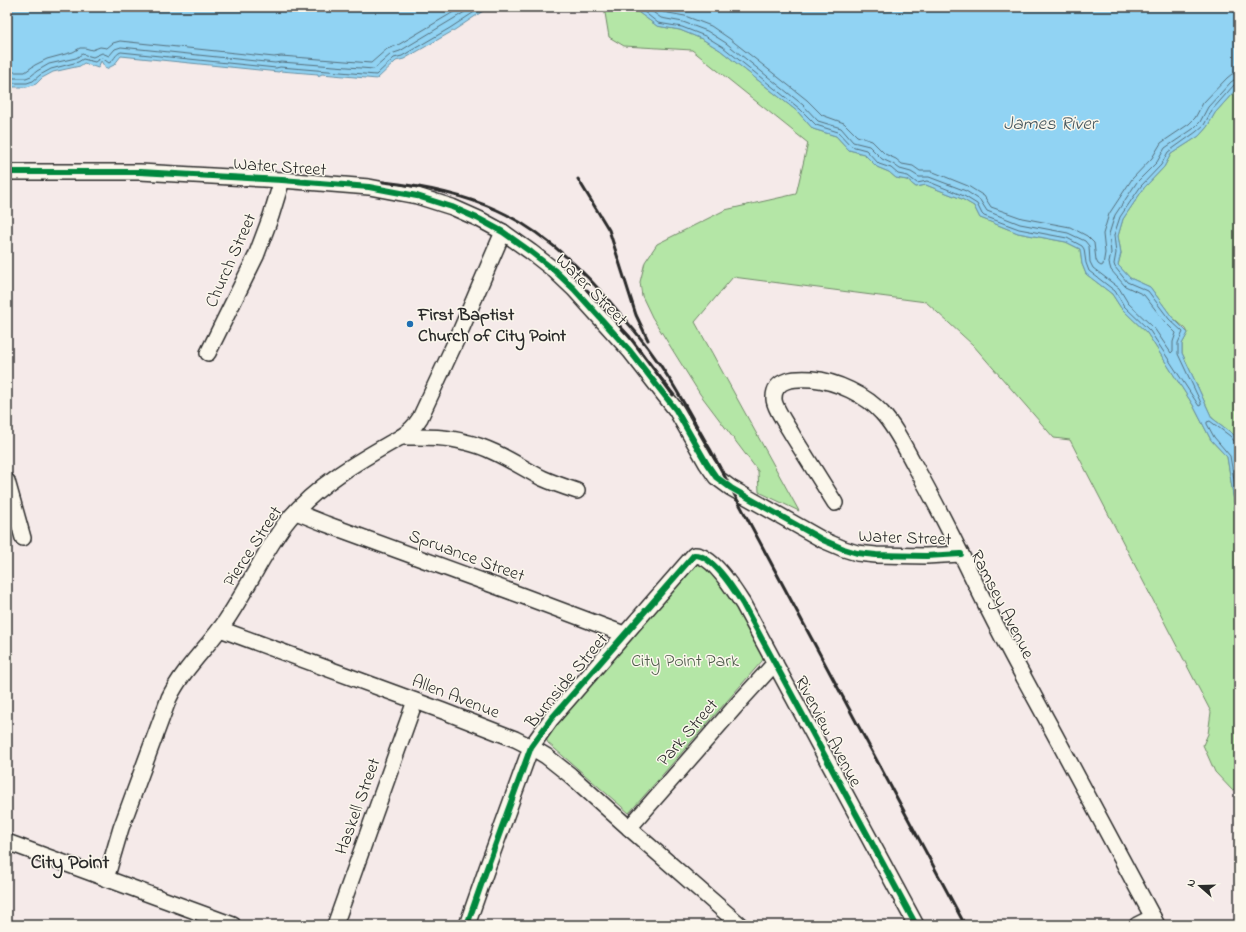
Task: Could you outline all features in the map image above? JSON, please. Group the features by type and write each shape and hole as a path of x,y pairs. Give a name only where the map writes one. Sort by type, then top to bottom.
{"street":[{"name":"Water Street","path":"7,172 140,172 282,180 369,188 417,196 452,207 480,219 503,232 542,261 574,289 630,351 676,410 716,477 731,488 824,540 857,553 919,556 961,554"},
{"name":"Church Street","path":"208,353 256,256 271,216 282,180"},
{"name":"Pierce Street","path":"106,879 122,828 169,698 181,677 220,629 270,546 296,512 339,474 401,437 416,424 460,332 503,232"},
{"name":"Ramsey Avenue","path":"835,503 785,423 774,402 775,390 785,380 802,378 815,379 853,391 868,400 892,425 930,492 999,630 1155,921"},
{"path":"401,437 426,436 466,442 500,455 544,479 577,491"},
{"path":"7,481 23,538"},
{"name":"Spruance Street","path":"296,512 624,634"},
{"name":"Burnside Street","path":"467,925 534,742 551,719 694,555 699,555 706,559"},
{"name":"Riverview Avenue","path":"706,559 719,571 733,588 743,604 916,925"},
{"name":"Allen Avenue","path":"220,629 415,700 515,739 531,747 546,756 570,775 740,925"},
{"name":"Park Street","path":"629,828 736,705 776,663"},
{"name":"Haskell Street","path":"335,925 415,700"},
{"path":"7,842 233,925"},
{"path":"1137,925 1155,921"}],"green space":[{"path":"604,7 631,7 657,26 680,30 702,39 720,50 798,112 813,129 836,136 849,150 864,154 877,167 889,172 896,178 907,180 916,187 926,185 962,199 974,206 980,218 1018,233 1066,242 1080,249 1082,264 1086,274 1112,294 1121,308 1147,333 1193,405 1211,440 1227,457 1239,530 1239,788 1232,790 1215,772 1203,745 1208,734 1211,712 1070,440 1054,438 973,345 926,302 733,277 695,322 799,511 759,492 758,471 700,394 652,317 642,296 640,282 645,262 657,244 725,210 796,194 808,143 692,50 624,46 609,37"},
{"path":"1239,86 1239,440 1212,418 1182,353 1182,344 1188,333 1186,329 1172,317 1150,287 1130,278 1118,265 1121,253 1118,236 1123,219 1144,188 1164,167 1171,154 1199,136 1207,127 1215,113"},
{"name":"City Point Park","path":"700,563 706,564 733,599 765,654 762,661 629,813 548,743 545,736 691,565"}],"water":[{"path":"7,7 488,7 453,31 404,59 396,61 377,79 322,74 318,76 318,74 279,72 121,56 114,65 106,69 101,61 98,68 84,63 80,66 53,72 42,78 36,84 27,87 7,87"},
{"name":"James River","path":"631,7 1239,7 1239,86 1215,113 1207,127 1199,136 1171,154 1164,167 1144,188 1123,219 1118,236 1121,253 1118,265 1130,278 1150,287 1172,317 1188,333 1182,344 1182,353 1212,418 1239,440 1239,530 1227,457 1211,440 1193,405 1147,333 1121,308 1112,294 1086,274 1082,264 1080,249 1066,242 1018,233 980,218 974,206 962,199 926,185 916,187 907,180 896,178 889,172 877,167 864,154 849,150 836,136 813,129 798,112 720,50 702,39 680,30 657,26"}],"railway":[{"path":"578,179 609,230 636,315 648,340"},
{"path":"383,182 426,188 455,195 483,204 515,219 549,242 580,269 642,339 672,383 710,449 965,925"},
{"path":"587,290 629,336 673,395"}],"cycle path":[{"path":"7,172 140,172 282,180 369,187 417,196 452,207 503,232 554,270 574,289 630,351 676,410 716,477 731,488 823,540 857,553 926,556 961,554"},
{"path":"467,925 531,747 551,719 694,555 701,556 715,566 743,604 916,925"}],"place":[{"name":"First Baptist Church of City Point","path":"410,324"}],"district":[{"name":"City Point","path":"70,861"}]}
